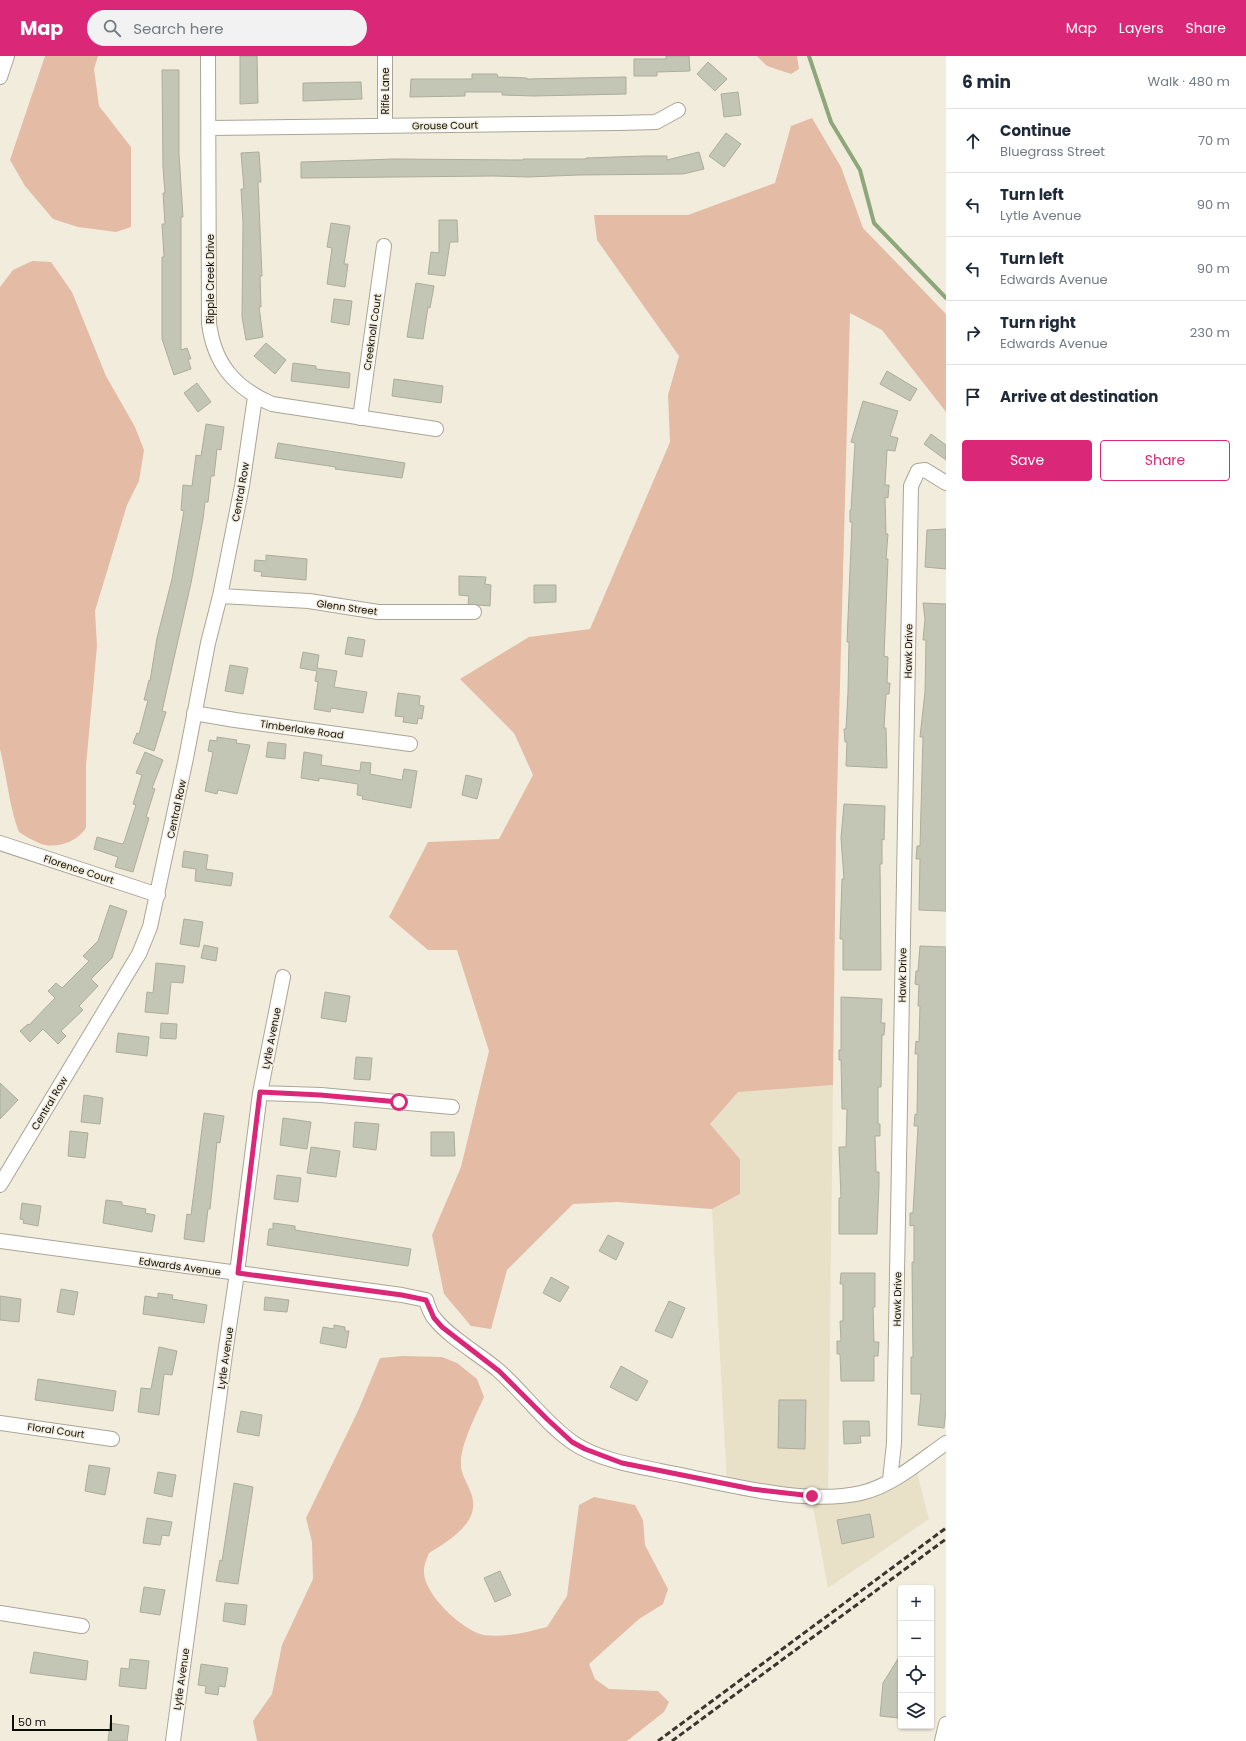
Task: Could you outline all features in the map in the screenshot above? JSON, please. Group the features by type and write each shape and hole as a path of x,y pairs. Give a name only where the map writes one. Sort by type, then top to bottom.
{"street":[{"path":"0,77 7,56"},
{"name":"Ripple Creek Drive","path":"208,56 210,335 214,348 224,368 241,388 255,397 285,408 436,429"},
{"name":"Rifle Lane","path":"385,56 385,126"},
{"name":"Grouse Court","path":"209,128 656,122 678,110"},
{"name":"Creeknoll Court","path":"360,418 384,246"},
{"name":"Central Row","path":"0,1185 139,954 150,927 158,895 208,643 220,596 242,486 255,397"},
{"name":"Hawk Drive","path":"890,1480 894,1442 899,1225 911,486 918,470 925,470 946,483"},
{"name":"Glenn Street","path":"220,596 309,601 378,612 474,612"},
{"name":"Timberlake Road","path":"194,713 410,744"},
{"name":"Florence Court","path":"0,843 158,895"},
{"name":"Lytle Avenue","path":"173,1741 225,1354 238,1273 260,1092 283,977"},
{"path":"260,1092 320,1095 452,1108"},
{"name":"Edwards Avenue","path":"0,1241 402,1295 426,1300 434,1318 442,1327 499,1371 572,1442 585,1449 622,1463 752,1489 817,1496 833,1497 861,1493 890,1480"},
{"name":"Floral Court","path":"0,1423 112,1438"},
{"path":"890,1480 915,1465 946,1442"},
{"path":"0,1613 82,1626"},
{"path":"942,1741 946,1724"}],"shaded area":[{"path":"45,56 98,56 94,69 99,106 131,147 131,227 116,232 78,227 53,219 25,186 10,160"},
{"path":"757,56 797,56 799,69 791,74 767,66"},
{"path":"812,118 841,167 863,228 946,314 946,412 882,330 850,313 836,834 833,1085 738,1092 710,1124 740,1159 740,1194 712,1209 617,1202 573,1204 507,1270 491,1329 471,1326 444,1294 432,1235 461,1167 489,1051 457,950 428,950 389,917 428,842 499,839 533,775 514,733 460,679 529,637 590,629 670,442 668,395 679,356 597,240 594,215 688,215 775,183 791,126"},
{"path":"32,261 51,262 72,292 106,376 135,427 144,450 139,481 127,505 95,611 97,646 86,766 86,828 71,841 52,846 39,843 19,832 13,812 0,749 0,287 13,270"},
{"path":"833,1085 828,1497 838,1496 915,1465 929,1519 828,1588 811,1496 727,1484 712,1209 740,1194 740,1159 709,1124 738,1091"},
{"path":"403,1356 442,1357 457,1363 477,1379 484,1397 465,1441 461,1459 461,1467 472,1496 473,1506 471,1515 461,1530 445,1543 429,1553 424,1568 425,1579 437,1600 445,1610 465,1626 475,1632 492,1636 516,1634 547,1627 567,1596 579,1505 594,1497 635,1505 643,1520 645,1545 668,1589 663,1604 639,1619 589,1664 595,1679 609,1689 658,1691 669,1702 664,1712 627,1741 257,1741 253,1721 272,1694 282,1645 313,1579 312,1542 306,1518 358,1411 380,1358"}],"building":[{"path":"240,56 257,56 258,103 240,104"},
{"path":"666,56 689,56 690,71 657,72 657,76 634,76 634,59 666,59"},
{"path":"708,62 727,79 715,91 697,74"},
{"path":"162,70 179,70 179,154 183,217 181,217 181,350 187,348 191,359 188,359 191,369 174,375 162,339 162,257 164,257 162,224 165,224 163,193 165,193 163,168"},
{"path":"472,74 497,74 498,77 527,79 626,77 626,94 534,96 502,95 502,92 465,92 465,96 410,97 411,79 472,79"},
{"path":"361,82 362,99 303,101 303,83"},
{"path":"738,92 741,115 724,117 721,94"},
{"path":"726,133 741,144 724,167 709,156"},
{"path":"259,152 261,182 258,182 262,276 260,276 261,307 259,307 263,337 246,340 242,317 243,223 241,189 244,189 241,153"},
{"path":"699,152 704,169 683,174 528,177 301,178 301,162 395,159 586,159 645,156 667,156 667,160"},
{"path":"439,220 457,220 458,242 450,242 445,276 428,274 431,252 439,253"},
{"path":"331,223 350,226 344,264 348,264 345,287 327,284 332,248 327,247"},
{"path":"416,283 434,286 430,308 428,307 423,339 407,337"},
{"path":"334,299 352,301 349,325 331,322"},
{"path":"266,343 286,360 275,374 254,356"},
{"path":"293,363 316,366 316,369 350,373 349,388 291,381"},
{"path":"887,371 917,389 910,401 880,384"},
{"path":"394,379 443,386 441,403 392,396"},
{"path":"197,383 211,402 198,412 184,393"},
{"path":"863,401 898,411 890,436 898,438 895,451 887,450 885,485 889,485 888,498 885,497 886,534 888,534 886,559 888,559 884,656 888,657 887,683 890,683 889,694 886,694 884,728 886,728 887,768 846,766 847,742 845,742 844,729 846,729 848,692 849,642 847,642 852,522 850,522 850,510 855,443 851,442"},
{"path":"206,424 224,427 221,450 217,449 214,476 211,476 208,502 205,502 191,583 162,711 166,712 154,751 133,743 137,733 139,734 148,700 144,700 149,680 150,681 157,638 172,579 184,511 181,510 183,485 192,486 196,455 201,456"},
{"path":"931,434 946,445 946,460 924,444"},
{"path":"278,443 405,463 402,478 335,469 336,467 275,458"},
{"path":"946,529 946,569 925,567 927,530"},
{"path":"266,555 307,559 306,580 261,576 262,572 254,571 255,560 266,561"},
{"path":"459,576 486,577 485,584 491,585 490,606 468,604 469,596 459,595"},
{"path":"534,585 556,585 556,602 534,603"},
{"path":"923,603 946,604 946,911 919,910 920,859 916,859 917,846 920,846 923,737 920,737 925,692 926,640 923,640 925,619"},
{"path":"348,637 365,640 362,657 345,654"},
{"path":"303,652 319,655 317,668 337,671 334,687 367,692 363,713 331,708 330,712 314,709 318,682 315,681 317,671 300,668"},
{"path":"230,665 248,668 243,694 225,691"},
{"path":"398,693 420,696 419,705 424,706 422,719 418,718 417,724 403,722 404,717 395,716"},
{"path":"217,737 237,740 236,743 250,745 237,794 218,790 217,794 205,791 213,752 208,751 210,740 217,741"},
{"path":"268,742 286,744 285,759 266,757"},
{"path":"145,752 163,760 152,788 155,789 146,817 149,818 133,872 115,867 118,857 94,849 97,837 122,844 124,842 136,805 133,804 142,775 136,773"},
{"path":"304,752 322,755 321,765 360,771 361,762 371,763 370,774 402,780 404,769 417,771 411,808 362,799 363,796 357,795 358,784 319,778 319,781 301,778"},
{"path":"466,775 482,779 477,799 462,795"},
{"path":"844,804 885,806 884,840 882,839 882,864 880,864 881,970 843,970 843,939 840,939 842,879 844,879 841,838"},
{"path":"184,851 208,855 206,869 233,873 231,886 195,881 196,869 182,867"},
{"path":"110,905 127,911 112,958 91,979 98,986 79,1006 83,1010 61,1031 66,1036 58,1044 43,1029 30,1042 20,1031 28,1024 29,1025 55,998 48,991 56,983 62,988 89,961 83,956 98,941"},
{"path":"184,919 203,922 199,947 180,944"},
{"path":"204,945 218,948 216,961 201,958"},
{"path":"920,946 946,947 946,1409 944,1428 918,1425 921,1394 911,1394 911,1357 913,1357 912,1262 914,1262 914,1225 910,1226 910,1213 913,1213 918,1126 914,1126 915,1114 917,1115 918,1054 915,1054 916,1041 919,1042 920,1006 918,1006 919,985 915,984 916,971 918,971"},
{"path":"156,963 185,966 183,983 171,982 168,1014 145,1012 147,992 153,993"},
{"path":"325,992 350,996 346,1022 321,1018"},
{"path":"841,997 882,999 881,1023 885,1023 884,1035 882,1035 881,1087 878,1087 878,1124 880,1124 880,1136 875,1136 876,1172 879,1172 877,1234 839,1234 839,1198 841,1198 839,1147 846,1147 847,1109 842,1109 841,1060 839,1060 839,1050 841,1050"},
{"path":"161,1023 177,1024 176,1039 160,1038"},
{"path":"118,1033 149,1037 147,1056 116,1052"},
{"path":"356,1057 372,1058 370,1080 354,1079"},
{"path":"0,1083 18,1100 0,1119"},
{"path":"84,1095 103,1098 100,1124 81,1122"},
{"path":"204,1113 224,1116 220,1143 217,1142 210,1209 208,1209 204,1242 184,1239 187,1214 191,1215"},
{"path":"283,1118 311,1122 307,1149 280,1145"},
{"path":"355,1122 379,1124 376,1150 353,1147"},
{"path":"70,1131 88,1133 85,1158 68,1156"},
{"path":"431,1132 454,1132 455,1156 431,1156"},
{"path":"311,1147 340,1151 336,1177 307,1173"},
{"path":"277,1175 301,1178 298,1202 274,1199"},
{"path":"106,1200 122,1202 122,1205 146,1209 145,1213 155,1215 152,1232 103,1223"},
{"path":"22,1203 41,1206 38,1226 23,1223 24,1220 20,1219"},
{"path":"273,1223 295,1226 295,1230 411,1249 408,1266 267,1245 269,1229 273,1229"},
{"path":"608,1235 624,1243 616,1260 599,1251"},
{"path":"841,1273 875,1273 875,1307 873,1307 874,1342 879,1342 878,1356 874,1356 874,1381 841,1381 840,1354 837,1354 837,1341 841,1341 840,1321 843,1321 843,1284 840,1284"},
{"path":"551,1277 569,1287 560,1302 543,1293"},
{"path":"61,1289 78,1292 74,1315 57,1312"},
{"path":"158,1293 173,1295 172,1299 207,1305 204,1323 143,1314 145,1296 158,1298"},
{"path":"0,1296 21,1299 19,1322 0,1320"},
{"path":"265,1297 289,1300 287,1312 264,1310"},
{"path":"669,1301 685,1308 672,1338 655,1331"},
{"path":"334,1325 345,1327 345,1331 349,1331 346,1348 320,1343 323,1327 334,1329"},
{"path":"159,1347 177,1351 172,1375 164,1374 159,1415 138,1412 141,1388 151,1389"},
{"path":"621,1366 648,1381 637,1401 610,1387"},
{"path":"38,1379 116,1391 113,1411 35,1400"},
{"path":"779,1400 806,1400 805,1449 778,1448"},
{"path":"241,1411 262,1415 259,1436 237,1432"},
{"path":"843,1421 869,1421 870,1436 860,1436 861,1443 844,1444"},
{"path":"89,1465 110,1468 105,1495 85,1491"},
{"path":"158,1472 176,1475 172,1497 154,1493"},
{"path":"234,1483 253,1487 238,1584 216,1581 220,1560 222,1561"},
{"path":"870,1514 874,1537 842,1544 837,1520"},
{"path":"147,1518 172,1522 169,1536 162,1535 160,1545 143,1543"},
{"path":"500,1571 511,1595 495,1602 484,1578"},
{"path":"144,1587 165,1590 160,1615 140,1612"},
{"path":"225,1603 247,1605 245,1625 223,1621"},
{"path":"34,1652 88,1661 86,1680 30,1673"},
{"path":"130,1659 149,1661 146,1689 119,1686 121,1668 129,1669"},
{"path":"898,1659 898,1718 880,1716 883,1683"},
{"path":"201,1664 228,1668 225,1687 219,1686 218,1695 205,1693 206,1686 198,1685"},
{"path":"110,1723 129,1726 127,1741 108,1741"}],"waterway":[{"path":"809,56 831,122 860,170 874,223 946,298"}],"railway":[{"path":"658,1741 946,1528"},
{"path":"672,1741 946,1539"}],"route":[{"path":"399,1102 320,1095 260,1092 239,1249 238,1273 402,1295 426,1300 434,1318 442,1327 477,1352 499,1371 572,1442 585,1449 622,1463 752,1489 812,1496"}]}
